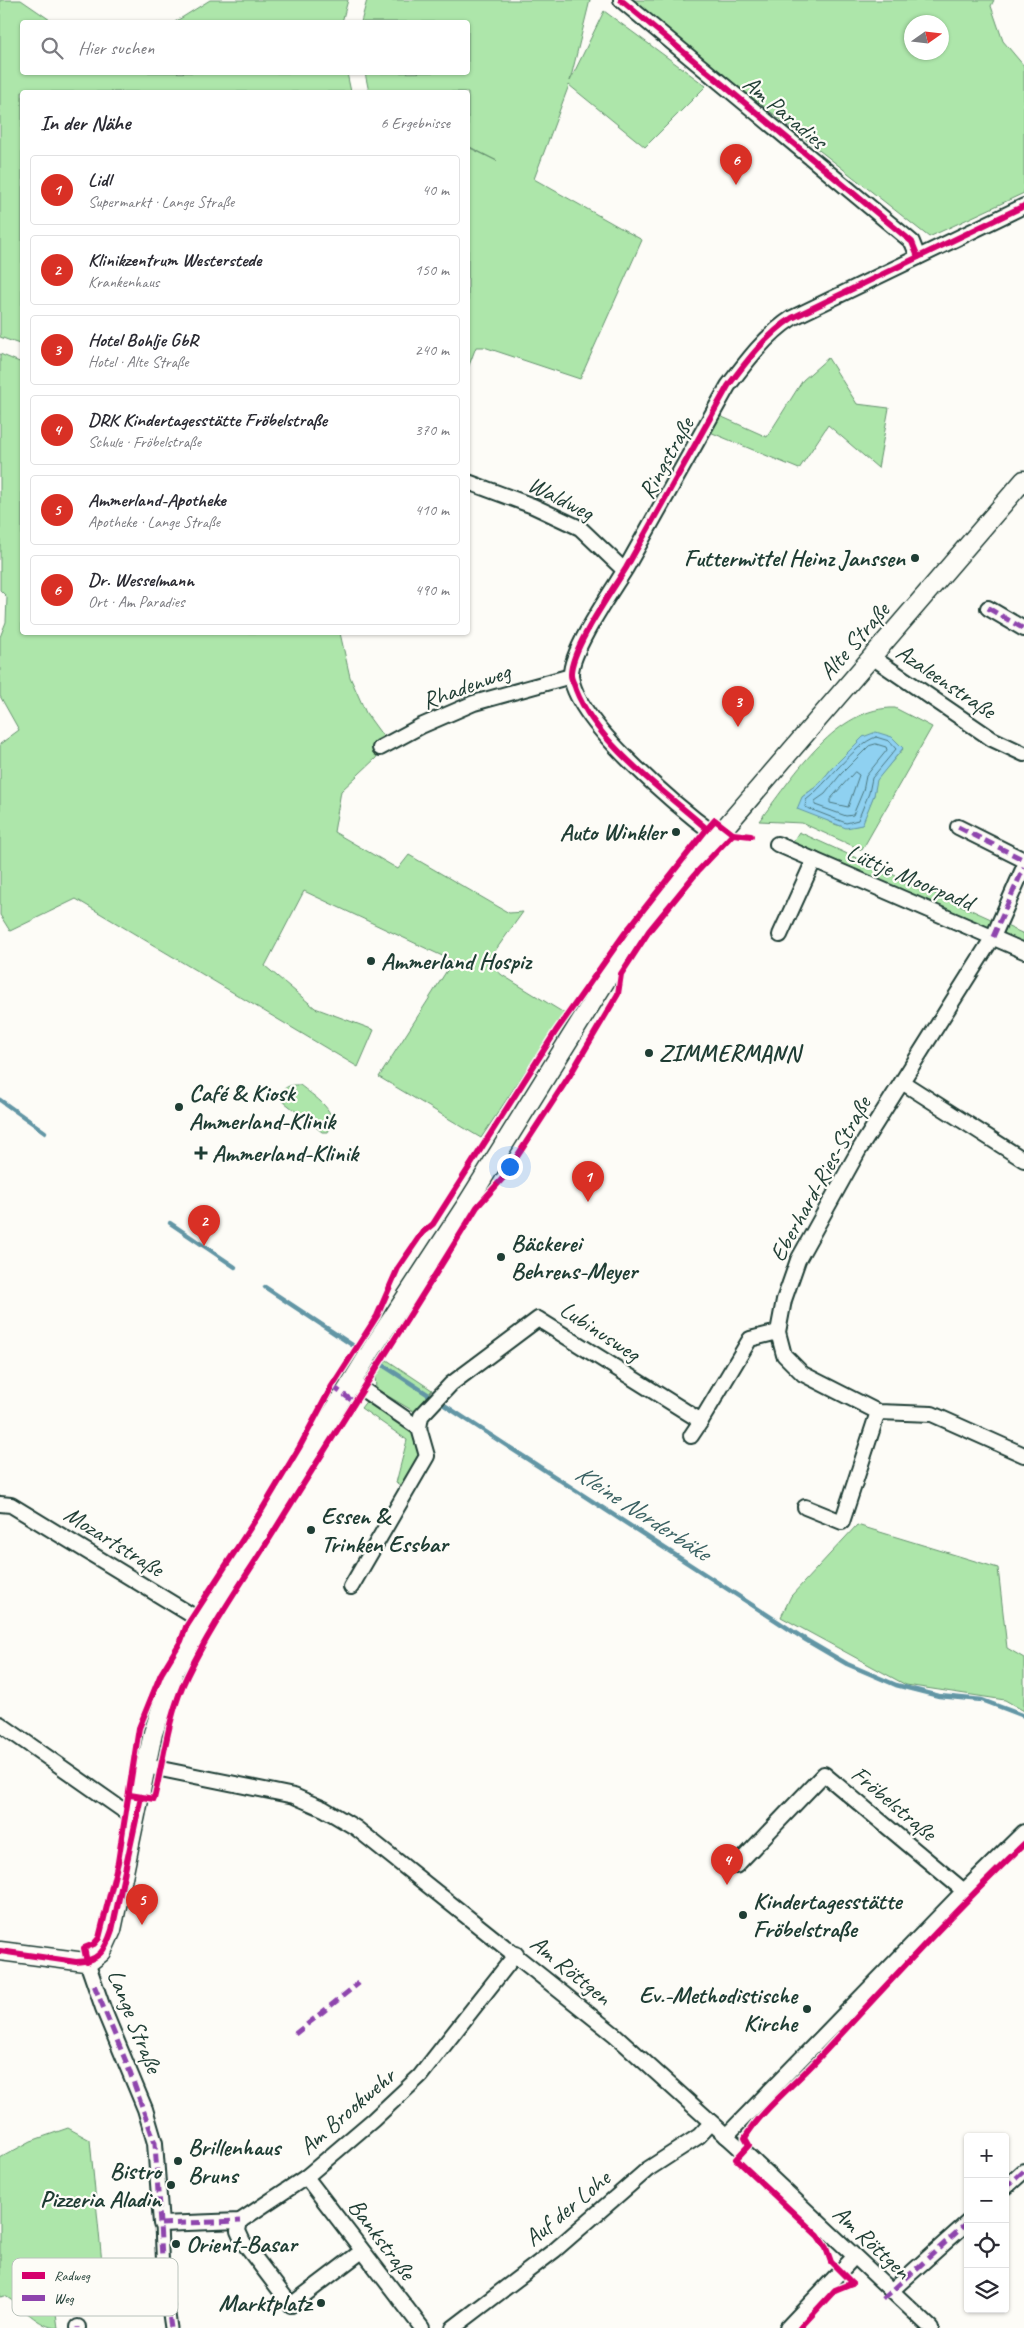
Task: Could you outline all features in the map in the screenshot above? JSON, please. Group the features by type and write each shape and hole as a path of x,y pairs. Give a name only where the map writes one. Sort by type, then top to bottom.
{"street":[{"name":"Am Paradies","path":"621,0 912,242 918,257"},
{"name":"Ringstraße","path":"571,676 574,662 585,635 728,386 742,366 774,332 792,318 1024,206"},
{"name":"Alte Straße","path":"719,834 1024,480"},
{"name":"Waldweg","path":"470,483 533,506 580,528 624,570"},
{"path":"988,608 1024,628"},
{"name":"Azaleenstraße","path":"872,656 992,739 1024,754"},
{"name":"Rhadenweg","path":"380,748 421,726 474,704 571,676"},
{"path":"571,676 584,707 610,742 660,789 719,834"},
{"path":"958,827 1024,860"},
{"name":"Lange Straße","path":"163,2258 155,2143 145,2109 86,1962 98,1957 109,1941 157,1717 174,1671 372,1349 633,939 675,884 719,834"},
{"name":"Lüttje Moorpadd","path":"777,844 1024,951"},
{"path":"780,935 814,860"},
{"name":"Eberhard-Ries-Straße","path":"1024,868 993,937 859,1150 798,1260 784,1300 778,1332 784,1354 803,1374 878,1412 932,1414 1024,1455"},
{"path":"902,1082 1024,1160"},
{"name":"Lubinusweg","path":"419,1428 421,1416 446,1389 485,1357 538,1318 701,1421"},
{"path":"691,1436 750,1339 778,1332"},
{"path":"351,1587 427,1456 419,1428 355,1379"},
{"path":"805,1507 842,1522 878,1412"},
{"name":"Mozartstraße","path":"0,1504 12,1504 203,1622"},
{"path":"0,1724 127,1813 137,1816"},
{"name":"Am Röttgen","path":"146,1766 294,1796 324,1809 356,1828 615,2035 932,2328"},
{"name":"Fröbelstraße","path":"736,1866 824,1774 964,1891"},
{"path":"726,2136 964,1891 1024,1832"},
{"path":"0,1951 86,1962"},
{"name":"Am Brookwehr","path":"240,2221 306,2176 373,2120 420,2076 516,1954"},
{"name":"Auf der Lohe","path":"453,2328 555,2250 648,2169 699,2136 711,2123"},
{"path":"1009,2184 1024,2171"},
{"name":"Bankstraße","path":"306,2176 422,2328"},
{"path":"161,2224 240,2221 238,2231 243,2242 291,2305 362,2251"},
{"path":"891,2291 967,2223"},
{"path":"787,2328 854,2257"}],"green space":[{"path":"0,0 21,0 50,20 20,20 20,75 347,75 351,90 20,90 20,344 0,337"},
{"path":"210,0 348,0 343,20 178,20"},
{"path":"367,0 590,0 570,81 604,11 706,86 645,147 569,85 534,179 642,240 580,379 484,347 476,347 470,363 470,148 497,161 470,147 470,90 369,90 365,75 470,75 470,20 362,20"},
{"path":"629,0 994,0 991,6 1003,41 1024,66 1024,193 929,237"},
{"path":"0,354 20,362 20,635 340,635 350,677 366,713 385,739 376,758 341,791 334,832 398,869 409,855 509,913 523,912 487,962 502,975 564,1013 481,1138 379,1077 453,961 304,891 265,966 315,1008 374,1030 358,1067 76,899 10,931 0,915 0,744 19,730 0,696 0,637 6,622 7,597 0,590"},
{"path":"828,358 857,404 889,408 878,468 828,425 799,469 710,432 720,416 767,437 803,380"},
{"path":"895,708 932,727 862,850 802,823 759,821 815,750 850,721 869,712","holes":["863,737 903,749 876,780 874,795 861,825 842,826 834,824 822,816 802,797 817,786"]},
{"path":"799,832 1024,934 1024,944 790,846"},
{"path":"292,1085 300,1085 318,1099 329,1111 331,1125 328,1132 322,1132 284,1102 282,1094 285,1088"},
{"path":"387,1360 432,1390 415,1412 376,1389 375,1375"},
{"path":"368,1399 414,1432 420,1456 401,1485 396,1483 407,1440 361,1408"},
{"path":"857,1525 998,1568 1007,1648 1024,1658 1024,1711 1005,1700 906,1685 781,1617 791,1596"},
{"path":"68,2128 90,2140 102,2258 12,2258 12,2301 5,2296 0,2297 0,2158 31,2141"},
{"path":"31,2316 56,2316 58,2328 51,2327"}],"water":[{"path":"876,732 892,737 903,748 877,780 874,795 862,825 846,828 797,809 802,797 817,786 863,737"}],"waterway":[{"name":"Kleine Norderbäke","path":"0,1100 45,1132"},
{"name":"Kleine Norderbäke","path":"170,1223 235,1267"},
{"name":"Kleine Norderbäke","path":"265,1287 366,1354"},
{"name":"Kleine Norderbäke","path":"372,1358 806,1640 847,1664 896,1685 939,1696 982,1700 1024,1716"}],"marked path":[{"path":"988,608 1024,629"},
{"path":"958,827 1024,860"},
{"path":"993,937 1024,867"},
{"path":"332,1386 354,1402"},
{"path":"295,2034 359,1983"},
{"path":"94,1985 127,2064 155,2143 162,2258"},
{"path":"1009,2184 1024,2171"},
{"path":"161,2224 240,2221"},
{"path":"883,2299 967,2223"},
{"path":"169,2316 171,2328"}],"cycle path":[{"path":"621,0 912,242 918,257"},
{"path":"707,829 633,766 599,729 586,710 571,675 577,651 584,636 626,568 728,386 774,332 792,318 1024,206"},
{"path":"87,1962 84,1948 94,1944 99,1938 118,1862 139,1728 161,1674 181,1641 186,1627 263,1508 299,1448 332,1386 377,1316 398,1268 422,1233 433,1224 556,1031 625,933 715,820 733,834 751,836"},
{"path":"130,1795 154,1799 175,1706 196,1657 217,1621 477,1207 503,1178 570,1075 618,994 621,974 649,931 698,871 733,834"},
{"path":"0,1951 76,1962 90,1960 100,1954 107,1944 112,1930 141,1797"},
{"path":"852,2283 831,2262 826,2248 818,2236 736,2159 749,2145 745,2138 768,2109 817,2060 945,1923 1024,1844"},
{"path":"800,2328 835,2290 852,2283"}],"place":[{"name":"Dr. Wesselmann","path":"736,185"},
{"name":"Futtermittel Heinz Janssen","path":"915,558"},
{"name":"Hotel Bohlje GbR","path":"738,727"},
{"name":"Auto Winkler","path":"676,832"},
{"name":"Ammerland Hospiz","path":"371,961"},
{"name":"ZIMMERMANN","path":"649,1053"},
{"name":"Café & Kiosk Ammerland-Klinik","path":"179,1107"},
{"name":"Ammerland-Klinik","path":"201,1153"},
{"name":"Lidl","path":"588,1202"},
{"name":"Klinikzentrum Westerstede","path":"204,1246"},
{"name":"Bäckerei Behrens-Meyer","path":"501,1257"},
{"name":"Essen & Trinken Essbar","path":"311,1530"},
{"name":"DRK Kindertagesstätte Fröbelstraße","path":"727,1885"},
{"name":"Kindertagesstätte Fröbelstraße","path":"743,1915"},
{"name":"Ammerland-Apotheke","path":"142,1925"},
{"name":"Ev.-Methodistische Kirche","path":"807,2009"},
{"name":"Brillenhaus Bruns","path":"178,2161"},
{"name":"Bistro Pizzeria Aladin","path":"171,2185"},
{"name":"Orient-Basar","path":"176,2244"},
{"name":"Marktplatz","path":"321,2303"}]}
